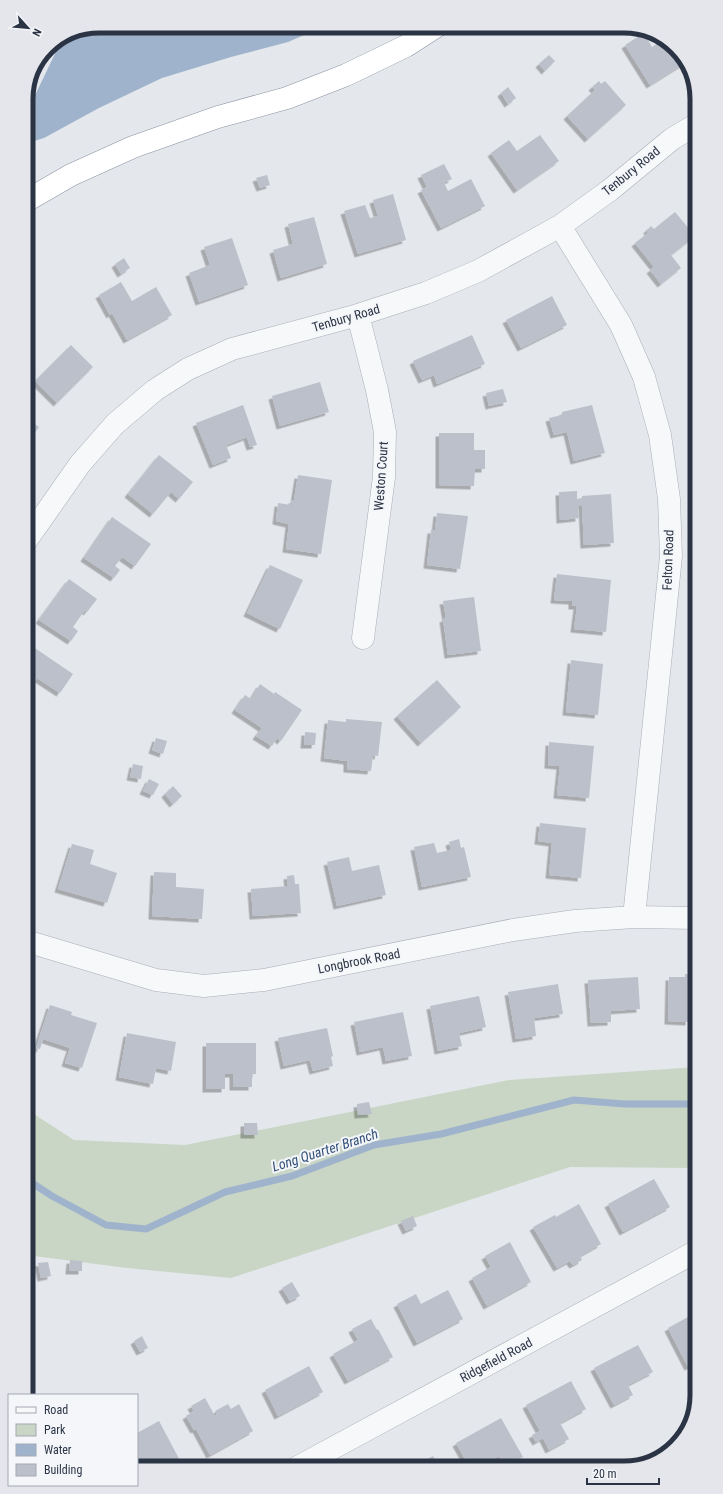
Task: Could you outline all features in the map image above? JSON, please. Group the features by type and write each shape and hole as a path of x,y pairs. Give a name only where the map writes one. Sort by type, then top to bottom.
{"highway":[{"path":"33,197 71,175 133,147 218,117 287,98 346,75 406,46 426,33"}],"street":[{"name":"Tenbury Road","path":"33,531 80,464 115,424 154,390 188,369 232,349 358,315 426,293 478,271 560,226 610,190 672,139 690,128"},
{"name":"Felton Road","path":"560,226 621,324 644,377 660,435 669,499 671,556 634,917"},
{"name":"Weston Court","path":"358,315 377,390 385,432 384,477 363,638"},
{"name":"Longbrook Road","path":"33,943 156,980 204,986 264,980 513,930 575,921 634,917 690,918"},
{"name":"Ridgefield Road","path":"309,1461 690,1256"}],"green space":[{"path":"690,1067 690,1168 570,1167 231,1278 127,1268 33,1256 33,1114 74,1140 185,1145 509,1080"}],"water":[{"path":"99,33 309,33 288,42 231,57 162,78 99,108 44,138 33,141 33,99 58,47 78,36"}],"building":[{"path":"641,35 645,36 652,47 658,43 671,52 681,66 650,85 625,45"},
{"path":"549,55 555,61 545,71 539,64"},
{"path":"599,81 601,84 605,81 626,105 588,139 567,116 595,90 592,87"},
{"path":"508,87 516,98 508,104 501,93"},
{"path":"540,135 559,161 517,190 491,153 509,140 517,151"},
{"path":"444,164 452,179 444,183 448,191 471,179 485,206 441,228 421,190 427,187 421,175"},
{"path":"267,175 270,185 260,188 256,178"},
{"path":"393,194 406,240 358,254 344,211 365,205 370,218 378,216 373,200"},
{"path":"675,212 690,230 690,240 671,255 681,268 661,284 650,270 654,267 635,243 648,233 647,230 651,226 654,229"},
{"path":"314,217 327,264 281,278 273,250 293,244 288,224"},
{"path":"232,238 248,285 199,302 189,273 210,265 204,247"},
{"path":"124,258 130,268 121,274 115,264"},
{"path":"121,282 132,301 156,287 172,315 127,340 112,313 110,315 99,295"},
{"path":"552,296 567,325 521,348 506,320"},
{"path":"472,335 485,364 437,384 434,375 422,380 413,361"},
{"path":"71,345 93,367 57,403 35,381"},
{"path":"320,382 329,412 280,426 272,396"},
{"path":"503,389 507,402 489,406 486,393"},
{"path":"243,405 257,445 250,447 247,437 226,445 231,458 213,465 196,423"},
{"path":"592,405 605,453 574,461 567,432 554,435 549,418 562,415 562,412"},
{"path":"33,423 39,427 33,435"},
{"path":"439,433 474,433 474,450 485,450 485,469 475,469 474,486 439,485"},
{"path":"159,455 193,482 179,499 171,492 153,514 128,494"},
{"path":"298,475 332,480 321,554 286,549 289,524 276,521 278,503 291,505 292,500 294,500"},
{"path":"577,491 577,499 582,498 582,496 611,494 614,543 584,545 582,506 578,506 579,518 560,520 559,492"},
{"path":"437,513 468,516 460,569 427,565 431,530 435,530"},
{"path":"112,517 151,544 135,566 122,557 115,566 120,570 114,578 84,558"},
{"path":"270,565 303,580 280,629 247,613"},
{"path":"557,574 611,580 606,632 574,629 577,606 572,606 572,601 554,600"},
{"path":"69,579 97,599 87,612 85,610 73,627 78,631 71,641 39,620"},
{"path":"474,597 481,651 448,655 443,619 446,618 443,601"},
{"path":"33,647 73,674 60,693 37,678 33,684"},
{"path":"571,660 603,664 598,715 566,712"},
{"path":"437,680 461,707 421,743 397,716"},
{"path":"260,684 302,710 281,741 277,738 272,746 256,736 262,728 235,710 245,695 251,699"},
{"path":"346,719 382,722 378,756 373,755 371,771 347,769 347,761 324,758 328,720 346,722"},
{"path":"305,732 316,733 315,745 304,745"},
{"path":"156,738 167,741 163,754 152,750"},
{"path":"549,742 594,746 589,798 557,795 560,766 548,765"},
{"path":"133,764 143,766 141,779 130,777"},
{"path":"149,779 159,784 153,795 143,791"},
{"path":"173,786 182,796 173,804 165,794"},
{"path":"540,823 586,828 581,878 549,875 552,843 538,841"},
{"path":"459,839 461,848 464,847 471,877 422,887 414,847 434,843 437,853 451,850 449,842"},
{"path":"72,844 94,850 90,864 117,873 107,903 58,889"},
{"path":"349,857 352,871 379,865 386,895 337,906 327,862"},
{"path":"154,872 176,873 176,887 204,889 202,919 152,916"},
{"path":"294,875 295,884 299,884 301,913 253,916 251,889 288,886 287,876"},
{"path":"685,974 690,974 689,1022 668,1021 669,977 685,977"},
{"path":"638,977 640,1009 611,1011 611,1022 591,1023 588,980"},
{"path":"558,984 563,1014 534,1018 536,1036 516,1039 508,992"},
{"path":"479,996 486,1027 459,1033 462,1046 438,1051 430,1006"},
{"path":"50,1005 72,1012 71,1015 97,1023 82,1068 65,1063 70,1048 43,1039 40,1049 36,1048"},
{"path":"403,1012 412,1056 386,1061 383,1047 360,1052 354,1022"},
{"path":"327,1028 333,1056 331,1057 333,1066 313,1071 310,1060 284,1066 278,1038"},
{"path":"127,1033 176,1042 171,1071 156,1068 153,1084 119,1077"},
{"path":"206,1043 256,1043 256,1074 252,1074 252,1087 233,1087 233,1074 225,1074 225,1089 206,1089"},
{"path":"369,1102 372,1114 358,1115 357,1104"},
{"path":"244,1123 257,1123 258,1135 244,1135"},
{"path":"654,1179 670,1207 623,1232 608,1204"},
{"path":"579,1204 601,1244 580,1256 582,1260 573,1265 570,1261 557,1268 533,1227 555,1215 556,1217"},
{"path":"413,1216 417,1226 406,1231 401,1221"},
{"path":"510,1242 531,1282 487,1306 472,1278 491,1267 485,1256"},
{"path":"70,1260 82,1261 82,1271 69,1271"},
{"path":"48,1262 51,1276 41,1278 38,1263"},
{"path":"292,1282 300,1296 290,1301 282,1288"},
{"path":"448,1290 463,1319 417,1343 397,1304 416,1294 421,1304"},
{"path":"690,1316 690,1366 688,1367 668,1328"},
{"path":"371,1319 393,1357 348,1381 333,1354 358,1340 352,1329"},
{"path":"142,1336 148,1348 140,1352 134,1341"},
{"path":"638,1345 653,1372 628,1385 633,1395 614,1405 594,1368"},
{"path":"309,1366 323,1392 278,1416 265,1390"},
{"path":"571,1381 586,1409 560,1423 569,1439 549,1450 543,1438 536,1442 532,1435 540,1431 526,1405"},
{"path":"205,1398 215,1416 217,1415 215,1411 228,1404 231,1409 239,1404 253,1431 210,1455 196,1429 194,1430 186,1416 194,1411 191,1406"},
{"path":"501,1418 523,1457 516,1461 502,1461 499,1456 493,1461 466,1461 456,1443"},
{"path":"159,1421 180,1461 138,1461 138,1432"},
{"path":"433,1456 436,1461 424,1461"}],"waterway":[{"name":"Long Quarter Branch","path":"33,1184 52,1196 106,1225 146,1229 225,1192 292,1176 374,1145 441,1134 574,1100 625,1104 690,1104"}]}
